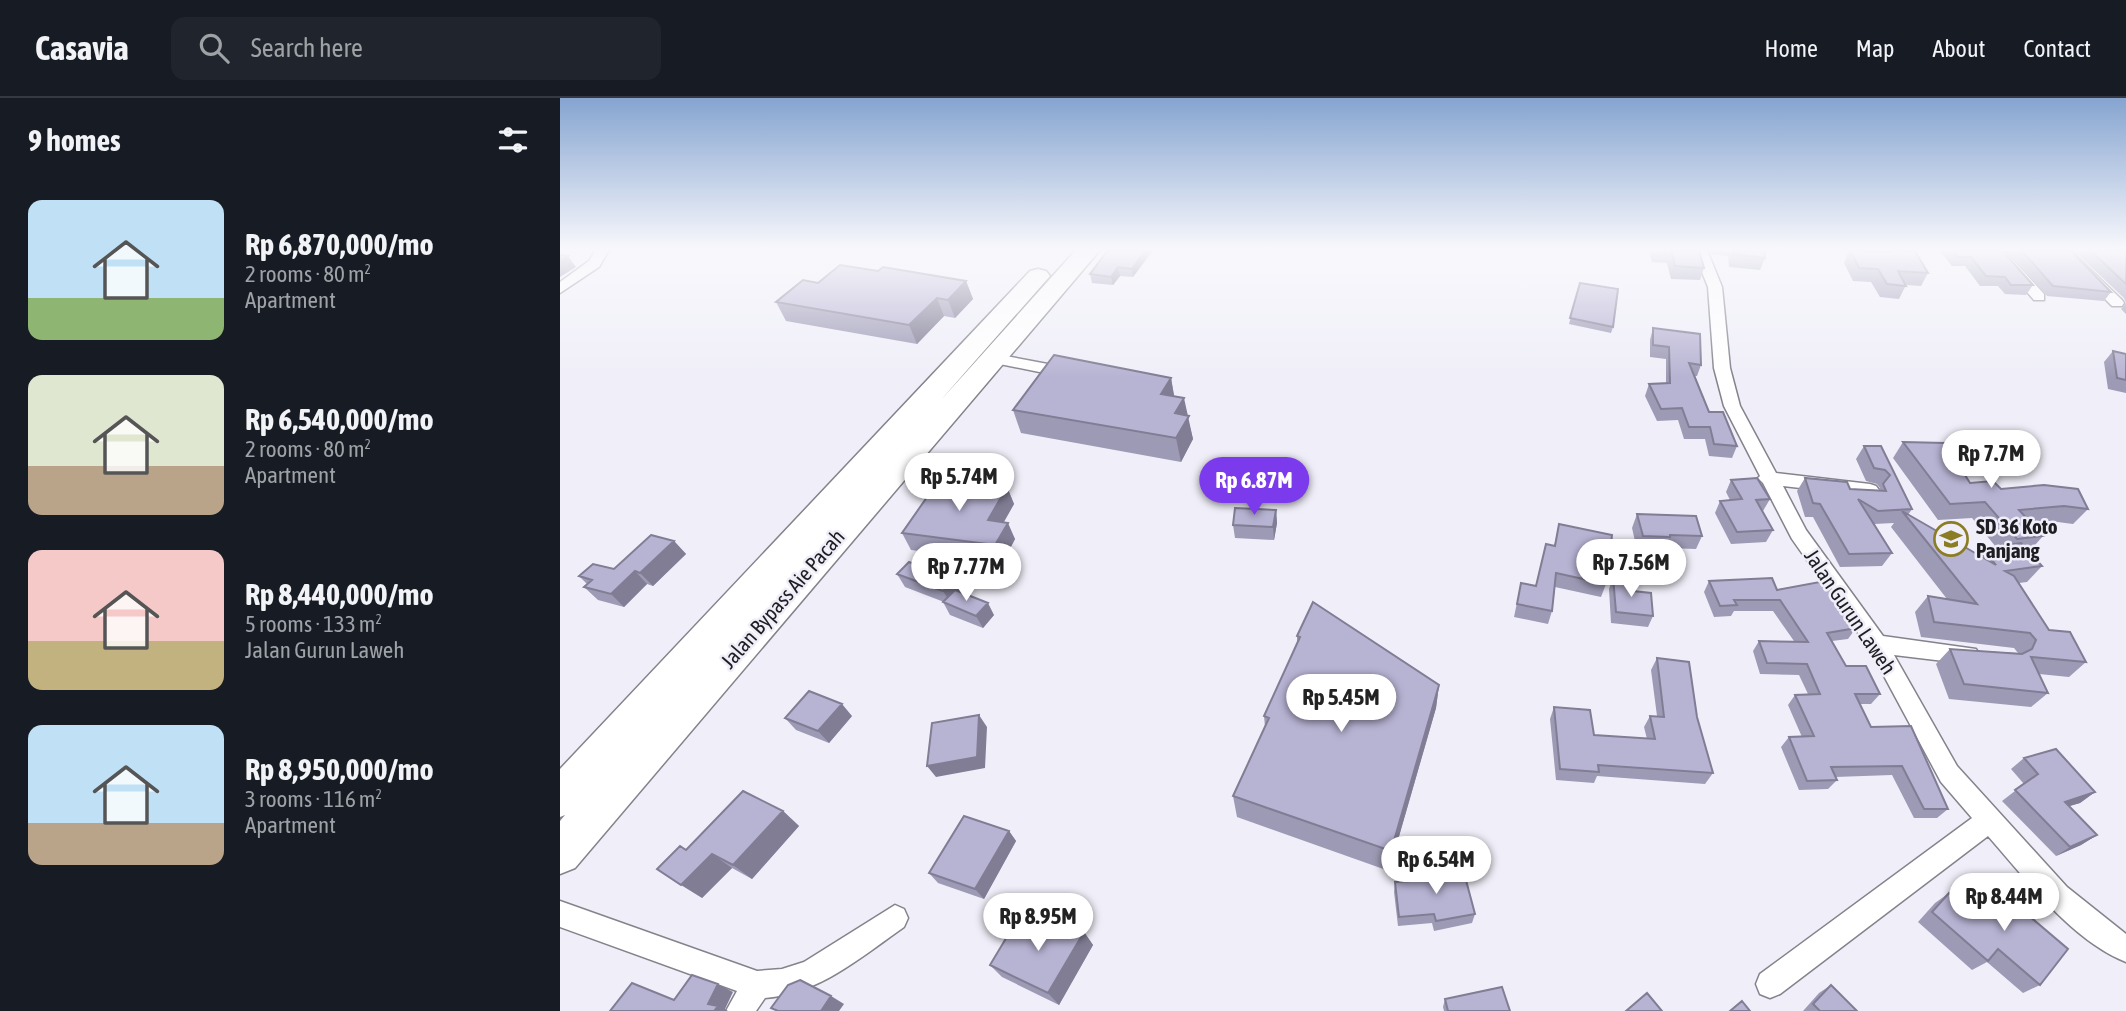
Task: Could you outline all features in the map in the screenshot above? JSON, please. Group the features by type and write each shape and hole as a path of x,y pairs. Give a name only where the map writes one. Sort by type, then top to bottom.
{"highway":[{"path":"560,798 1022,293"},
{"name":"Jalan Bypass Aie Pacah","path":"560,853 1052,293"}],"street":[{"name":"Jalan Gurun Laweh","path":"1715,293 1722,368 1732,406 1798,534 1877,644 1949,774 1988,821 2058,896 2105,936 2126,949"},
{"path":"2036,293 2039,296"},
{"path":"2106,293 2117,303"},
{"path":"995,359 1090,377"},
{"path":"1768,478 1870,490"},
{"path":"1877,644 1995,656"},
{"path":"1770,984 1988,821"},
{"path":"560,914 757,985 782,983 811,974 895,918"},
{"path":"740,1011 757,985"}],"building":[{"path":"788,293 955,293 948,300 937,298 909,325 776,302"},
{"path":"1577,293 1618,293 1613,327 1570,318"},
{"path":"1653,328 1700,334 1701,365 1689,363 1709,412 1723,412 1737,446 1714,444 1710,427 1689,427 1682,408 1661,409 1649,384 1670,383 1669,347 1653,345"},
{"path":"2113,351 2126,354 2126,380 2117,378"},
{"path":"1054,355 1171,378 1161,394 1184,398 1175,413 1189,416 1176,438 1013,410"},
{"path":"1903,442 1945,443 1970,483 1993,481 2001,489 2044,485 2078,489 2088,509 2064,506 2019,510 2043,536 2017,539 1985,502 1950,504"},
{"path":"1864,446 1881,446 1912,509 1878,511 1858,499 1892,553 1849,554 1820,504 1813,503 1805,478 1847,482 1850,489 1886,491 1883,484 1890,475 1885,470 1874,468"},
{"path":"941,477 1007,487 988,520 1008,523 995,545 902,533"},
{"path":"1757,478 1770,499 1756,500 1773,530 1737,532 1720,501 1742,499 1731,480"},
{"path":"1235,508 1276,510 1273,527 1233,525"},
{"path":"1902,511 1996,565 1983,548 2021,543 2042,566 2005,571 2014,576 2049,630 2070,632 2086,662 2031,657 2048,693 1964,684 1950,649 2022,654 2032,649 2036,640 2030,633 1934,622 1928,596 1977,604"},
{"path":"1637,514 1696,516 1702,536 1643,536"},
{"path":"1559,524 1612,535 1606,584 1556,573 1552,611 1517,604 1521,583 1536,586 1546,544 1555,546"},
{"path":"651,535 674,541 640,573 635,571 611,594 584,587 592,580 579,576 593,564 614,569"},
{"path":"909,562 955,579 943,591 897,574"},
{"path":"1613,577 1632,579 1633,591 1651,593 1653,616 1616,612"},
{"path":"1772,578 1777,590 1825,581 1844,605 1840,606 1856,628 1827,633 1846,666 1866,666 1880,694 1855,694 1871,727 1911,726 1948,809 1924,809 1902,766 1831,767 1837,780 1807,781 1789,737 1814,736 1795,695 1820,694 1807,664 1767,663 1759,641 1808,642 1780,600 1734,600 1737,605 1720,606 1709,581"},
{"path":"955,590 988,603 976,616 943,602"},
{"path":"1313,602 1439,685 1391,851 1233,796 1269,718 1264,716"},
{"path":"1657,658 1689,662 1697,717 1713,773 1598,765 1599,772 1560,769 1554,707 1590,710 1594,735 1655,739 1650,716 1664,717"},
{"path":"809,691 842,704 818,731 785,718"},
{"path":"979,715 977,757 927,766 932,723"},
{"path":"2056,749 2095,792 2065,802 2097,835 2070,847 2015,790 2038,774 2024,758"},
{"path":"743,791 783,811 733,865 712,854 681,885 657,869 680,846 686,850"},
{"path":"964,816 1009,831 975,889 929,873"},
{"path":"1463,869 1475,914 1436,921 1434,914 1399,917 1395,882 1426,880 1425,876"},
{"path":"1995,887 2068,949 2040,985 1998,949 1988,961 1932,912 1949,893 1972,912"},
{"path":"1046,915 1084,932 1048,993 990,965 1011,930 1032,939"},
{"path":"692,975 718,984 708,1004 718,1006 714,1011 610,1011 632,983 674,1000"},
{"path":"800,980 831,996 821,1011 778,1011 771,1008 788,985"},
{"path":"1831,985 1857,1011 1820,1011 1813,1004"},
{"path":"1502,987 1510,1011 1448,1011 1445,999"},
{"path":"1647,993 1662,1011 1626,1011"},
{"path":"1742,1001 1750,1011 1730,1011"}],"place":[{"name":"SD 36 Koto Panjang","path":"1951,539"}]}
